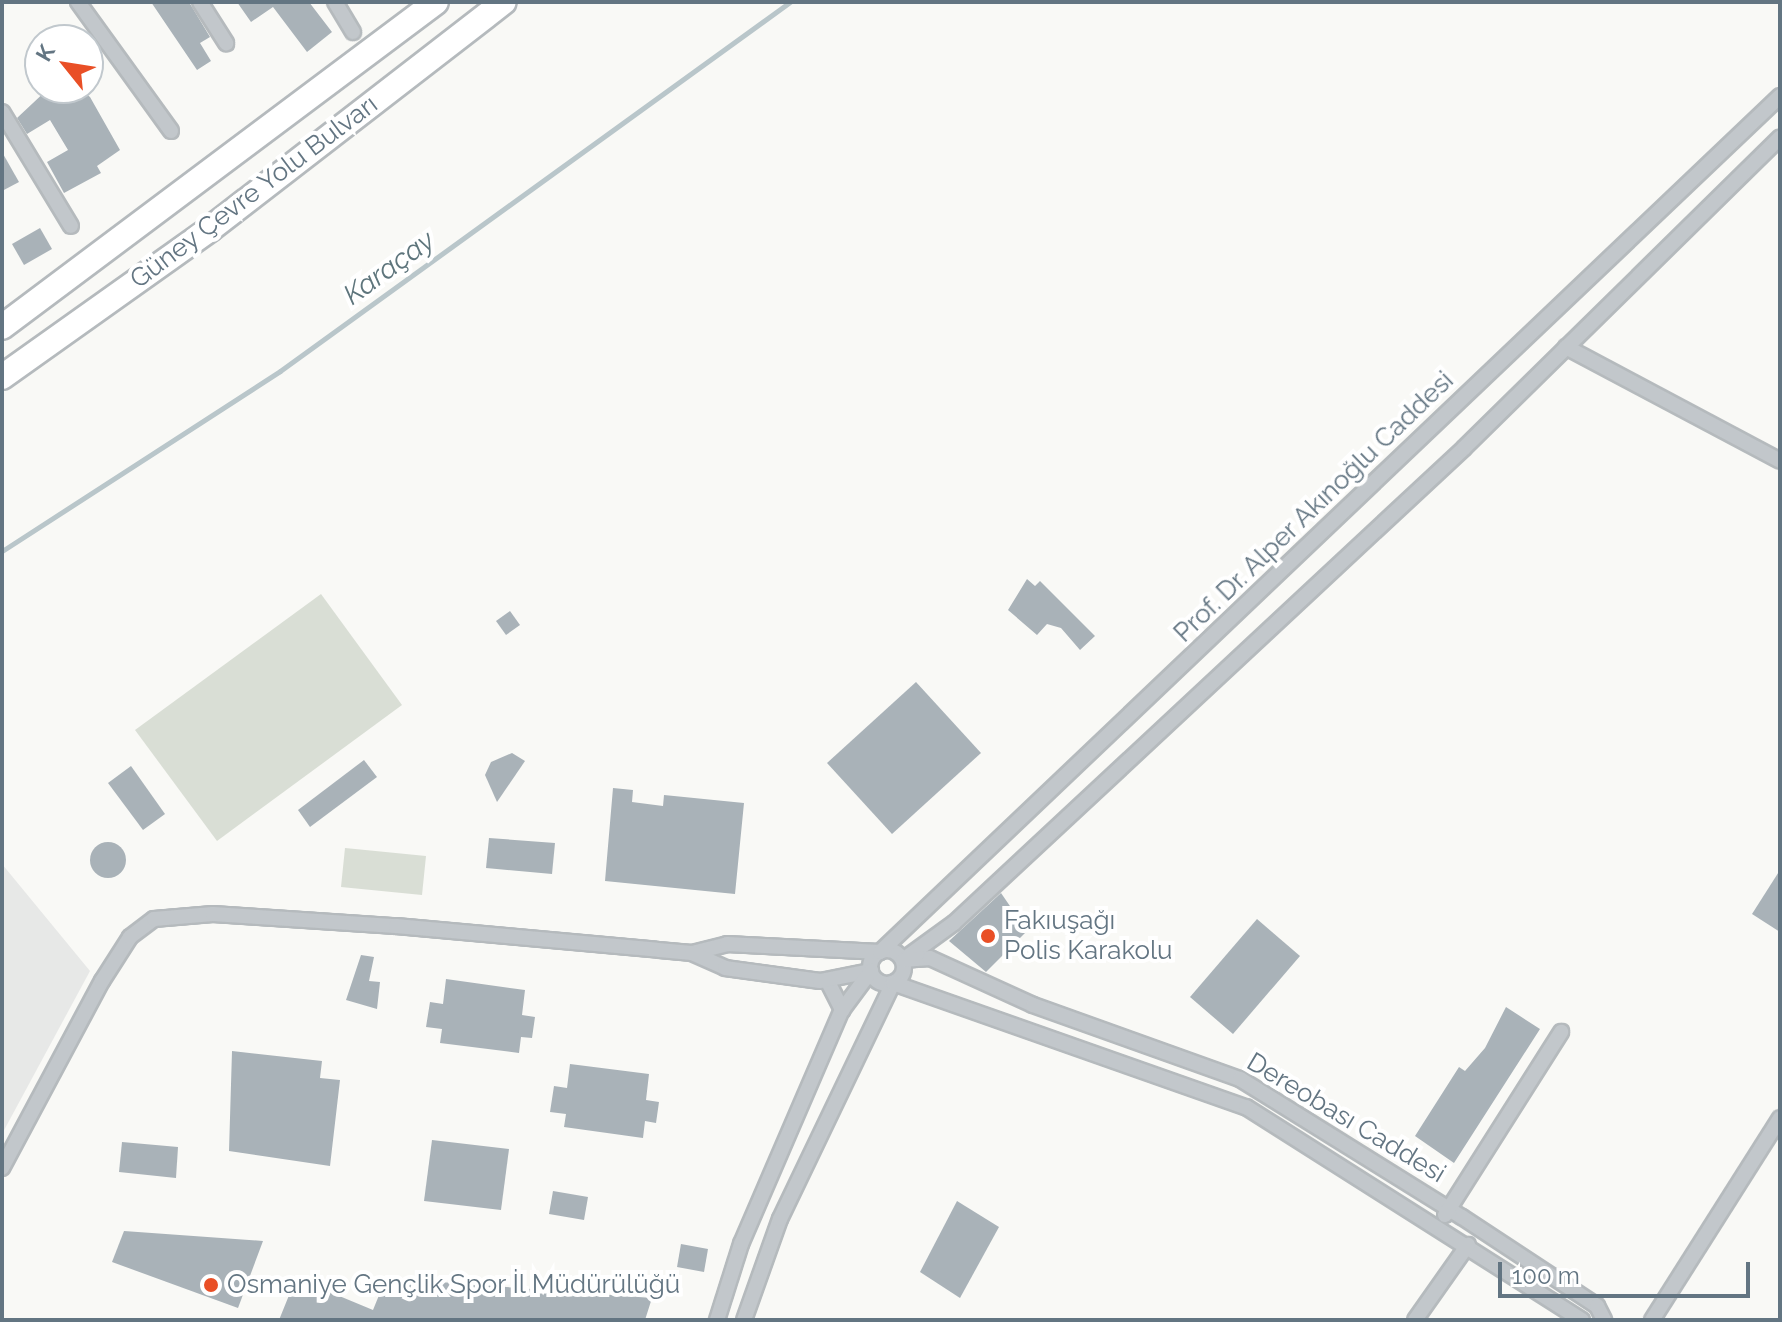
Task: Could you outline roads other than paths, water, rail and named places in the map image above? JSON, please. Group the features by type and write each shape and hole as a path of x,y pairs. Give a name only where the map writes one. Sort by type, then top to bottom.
{"highway":[{"name":"Güney Çevre Yolu Bulvarı","path":"2,327 436,2"},
{"name":"Güney Çevre Yolu Bulvarı","path":"2,377 210,229 504,2"}],"street":[{"path":"78,2 171,131"},
{"path":"200,2 226,43"},
{"path":"335,2 353,32"},
{"name":"Prof. Dr. Alper Akınoğlu Caddesi","path":"880,952 1780,96"},
{"path":"2,112 71,226"},
{"path":"744,1320 780,1219 903,960 936,936 1566,347 1780,137"},
{"path":"1566,347 1780,461"},
{"path":"2,1168 102,981 130,937 154,919 213,914 366,924 692,953 725,968 827,980 871,971"},
{"path":"930,958 936,936"},
{"path":"692,953 727,944 880,952 903,960"},
{"path":"717,1320 741,1244 842,1010 871,971 880,952"},
{"name":"Dereobası Caddesi","path":"903,960 930,958 1033,1005 1240,1079 1449,1208 1597,1306 1604,1320"},
{"name":"Dereobası Caddesi","path":"871,971 907,990 1217,1093 1438,1225 1582,1320"},
{"path":"827,980 842,1010"},
{"path":"881,1005 907,990"},
{"path":"1438,1225 1561,1032"},
{"path":"1652,1320 1780,1118"},
{"path":"1415,1320 1468,1245"}],"waterway":[{"name":"Karaçay","path":"2,551 280,371 790,2"}],"place":[{"name":"Fakıuşağı Polis Karakolu","path":"988,936"},
{"name":"Osmaniye Gençlik Spor İl Müdürülüğü","path":"211,1285"}]}
